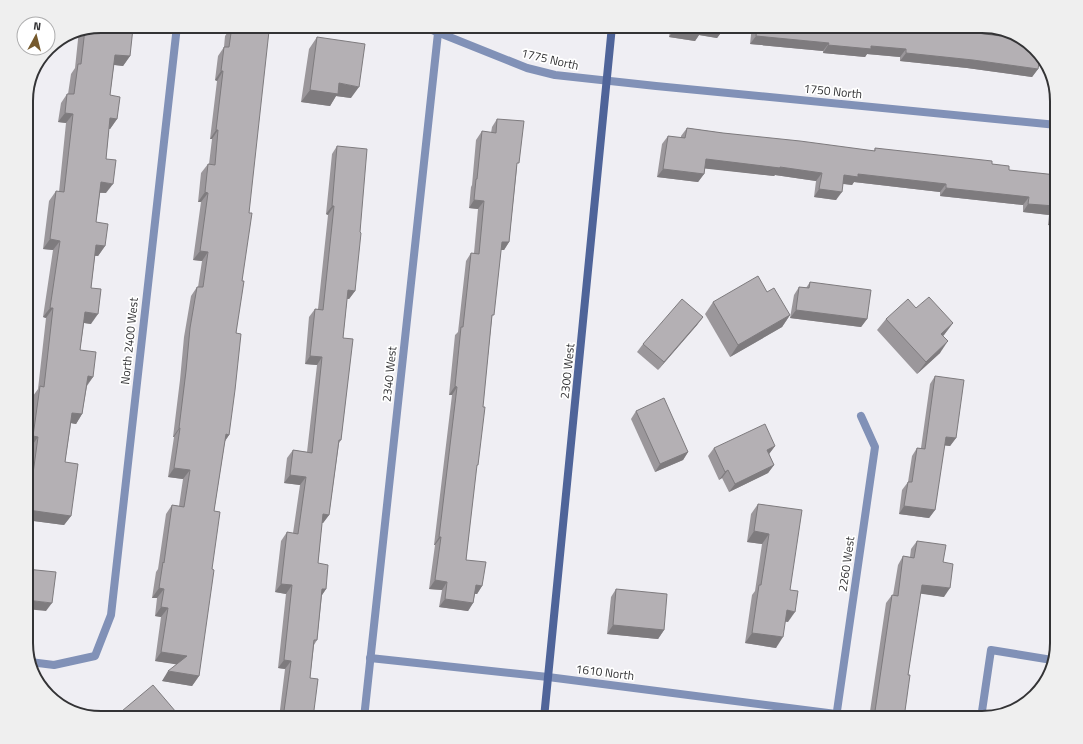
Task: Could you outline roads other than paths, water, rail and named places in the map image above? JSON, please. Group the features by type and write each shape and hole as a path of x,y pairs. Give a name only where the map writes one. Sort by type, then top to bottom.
{"main road":[{"name":"2300 West","path":"545,711 611,33"}],"street":[{"name":"North 2400 West","path":"36,663 54,665 95,656 111,615 176,33"},
{"name":"1775 North","path":"438,33 527,68 555,75 607,81"},
{"name":"2340 West","path":"365,711 438,33"},
{"name":"1750 North","path":"607,81 1050,124"},
{"name":"2260 West","path":"837,711 875,447 861,416"},
{"path":"982,711 991,650 1048,659"},
{"name":"1610 North","path":"370,658 548,677 799,711"}]}
